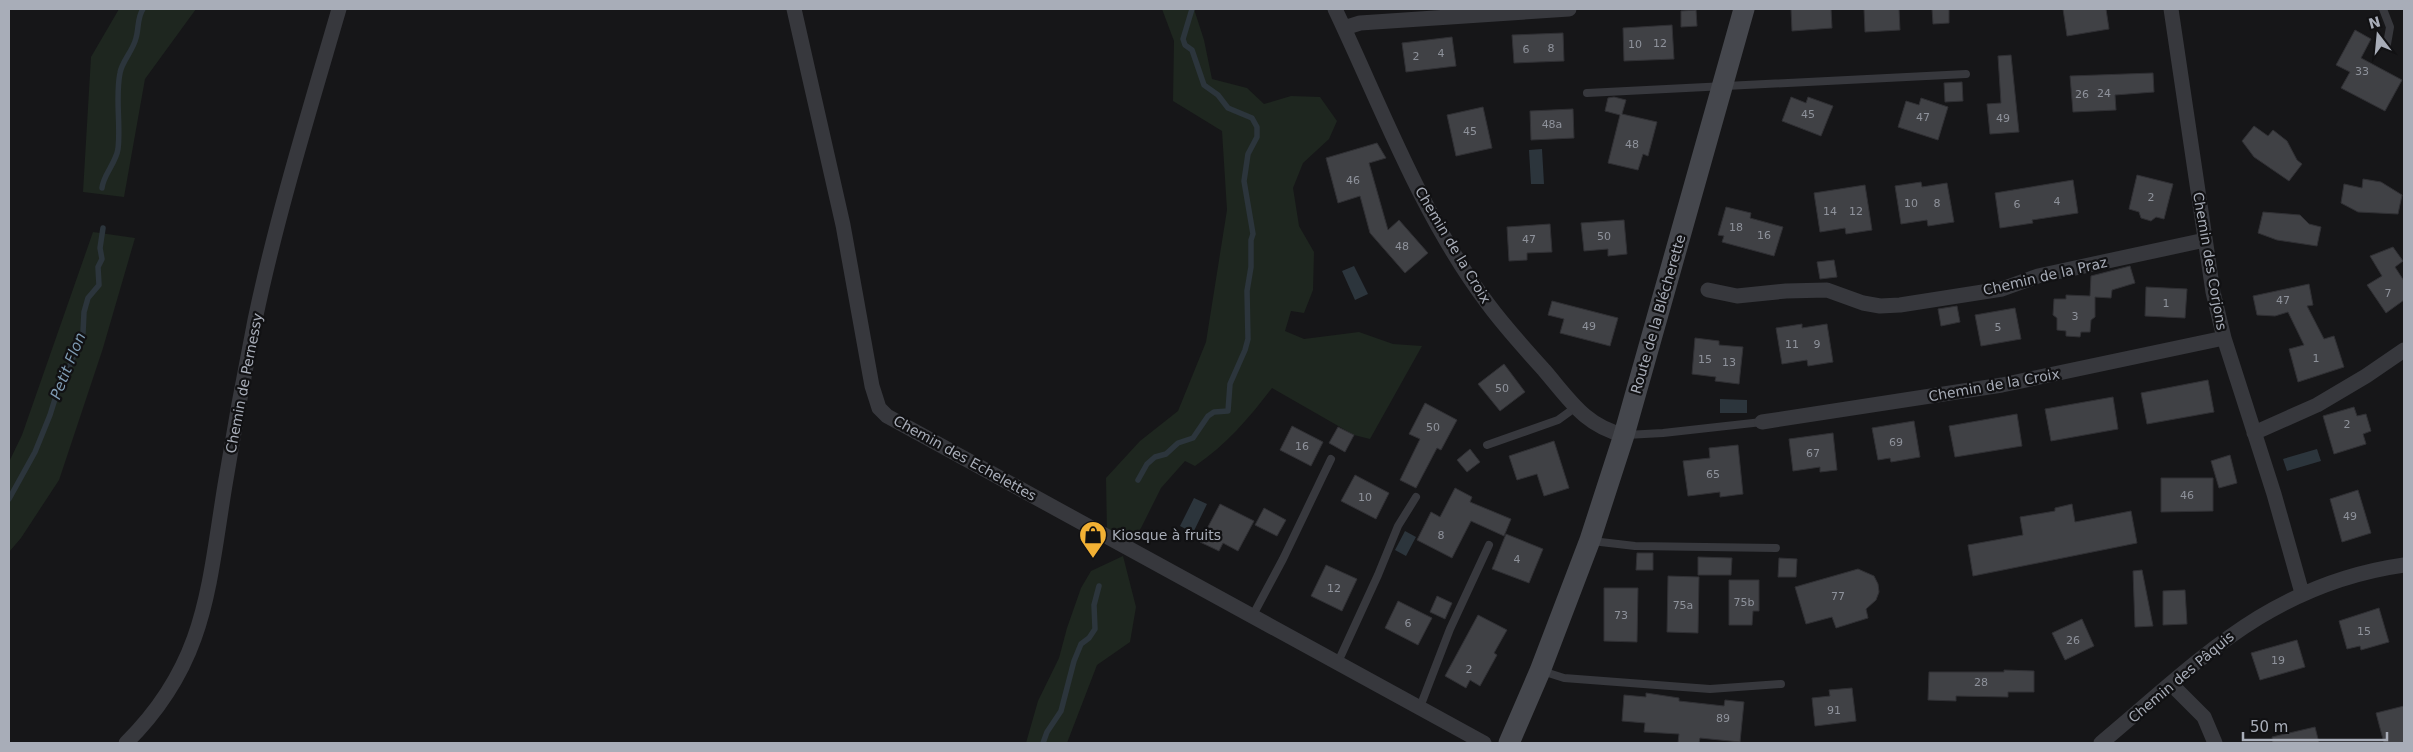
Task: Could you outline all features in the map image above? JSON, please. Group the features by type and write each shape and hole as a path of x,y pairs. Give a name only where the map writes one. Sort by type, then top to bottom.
{"main road":[{"name":"Route de la Blécherette","path":"1509,743 1540,670 1590,540 1624,435 1744,9"}],"street":[{"name":"Chemin de Pernessy","path":"126,743 170,691 186,662 205,610 226,478 257,311 280,211 339,9"},
{"name":"Chemin des Echelettes","path":"794,9 843,225 872,386 879,408 887,416 1484,743"},
{"name":"Chemin de la Croix","path":"1335,9 1417,185 1463,266 1506,328 1576,407 1595,425 1624,435"},
{"path":"1344,28 1360,23 1569,9"},
{"name":"Chemin des Corjons","path":"2171,9 2213,292 2224,338 2302,593"},
{"name":"Chemin de la Praz","path":"1708,290 1738,296 1786,291 1826,290 1864,303 1880,306 1900,305 2002,289 2038,276 2205,240"},
{"name":"Chemin de la Croix","path":"1762,422 2002,385 2224,338"},
{"path":"2254,433 2317,405 2366,376 2404,350"},
{"name":"Chemin des Pâquis","path":"2101,743 2196,661 2239,629 2302,593 2354,576 2404,565"},
{"path":"2171,684 2204,717 2215,743"}],"lane":[{"path":"2383,9 2390,27 2387,44"},
{"path":"1587,93 1966,74"},
{"path":"1487,445 1558,420 1576,407"},
{"path":"1624,435 1654,434 1762,422"},
{"path":"1253,615 1283,560 1331,459"},
{"path":"1338,662 1398,526 1416,497"},
{"path":"1590,540 1635,546 1776,548"},
{"path":"1420,707 1450,629 1489,545"},
{"path":"1540,670 1564,678 1683,687 1710,688 1781,684"}],"shaded area":[{"path":"119,9 196,9 145,79 124,197 83,192 91,57"},
{"path":"1162,9 1194,9 1204,40 1212,79 1247,88 1264,104 1291,96 1320,97 1337,121 1329,139 1303,163 1293,188 1299,226 1314,252 1313,290 1304,313 1291,311 1285,331 1304,339 1359,332 1393,344 1422,346 1370,439 1354,435 1272,388 1246,420 1217,449 1195,466 1185,461 1161,488 1141,528 1129,544 1107,532 1106,478 1140,441 1178,411 1206,342 1227,210 1222,131 1173,101 1174,41"},
{"path":"1542,149 1544,184 1531,184 1529,150"},
{"path":"93,232 135,238 103,348 59,480 21,538 9,552 9,462 22,435"},
{"path":"1354,266 1368,294 1355,300 1342,271"},
{"path":"1720,399 1747,400 1747,413 1720,413"},
{"path":"2317,449 2321,461 2287,471 2283,459"},
{"path":"1194,498 1207,504 1193,533 1180,526"},
{"path":"1405,531 1416,537 1406,556 1395,550"},
{"path":"1123,556 1136,607 1130,642 1097,665 1067,743 1026,743 1038,701 1059,658 1081,588 1091,571"}],"building":[{"path":"1791,9 1831,9 1832,28 1792,31"},
{"path":"1864,9 1899,9 1900,30 1865,32"},
{"path":"1932,9 1949,9 1949,23 1933,24"},
{"path":"2063,9 2106,9 2109,29 2067,36"},
{"path":"1696,10 1697,26 1681,27 1681,11"},
{"path":"1672,25 1674,59 1624,61 1623,28"},
{"path":"2355,30 2371,39 2361,58 2402,80 2385,111 2341,88 2350,72 2336,65"},
{"path":"1563,33 1564,61 1514,63 1512,35"},
{"path":"1452,37 1456,66 1406,72 1402,43"},
{"path":"2011,55 2019,132 1990,134 1987,104 2001,103 1998,56"},
{"path":"2153,73 2154,92 2115,95 2116,110 2073,112 2070,76"},
{"path":"1962,82 1963,101 1945,102 1944,83"},
{"path":"1614,97 1626,100 1622,114 1657,122 1648,156 1643,154 1638,170 1608,163 1620,115 1605,111 1608,98"},
{"path":"1791,97 1806,103 1808,97 1833,106 1821,136 1782,121"},
{"path":"1921,98 1948,107 1938,140 1898,127 1906,101 1919,105"},
{"path":"1483,107 1492,148 1456,156 1447,115"},
{"path":"1573,109 1574,138 1531,140 1530,111"},
{"path":"2254,126 2268,136 2273,130 2287,141 2297,160 2302,164 2289,181 2254,157 2242,141"},
{"path":"1377,143 1386,158 1369,163 1388,230 1399,220 1428,253 1405,273 1370,233 1360,196 1338,203 1326,158"},
{"path":"2137,175 2173,184 2164,219 2156,217 2151,221 2141,218 2139,212 2129,209"},
{"path":"2363,179 2381,182 2402,195 2398,214 2358,212 2341,203 2344,184 2362,188"},
{"path":"2073,180 2078,213 2032,220 2033,223 2000,228 1995,193"},
{"path":"1921,182 1922,187 1947,183 1954,222 1928,226 1927,220 1901,224 1895,186"},
{"path":"1865,185 1872,230 1846,234 1845,228 1820,232 1814,193"},
{"path":"1726,207 1751,213 1750,218 1783,227 1774,256 1722,242 1724,236 1718,235"},
{"path":"2263,212 2300,215 2309,224 2321,227 2317,246 2277,240 2258,233"},
{"path":"1624,220 1627,254 1608,256 1608,249 1584,251 1581,223"},
{"path":"1550,224 1552,252 1527,253 1527,260 1509,261 1507,227"},
{"path":"2393,247 2403,261 2395,267 2404,281 2404,300 2386,313 2367,285 2382,276 2370,256"},
{"path":"1834,260 1837,277 1820,279 1817,262"},
{"path":"2130,266 2135,283 2112,290 2111,298 2095,297 2095,317 2091,320 2090,332 2081,332 2080,337 2066,336 2066,331 2057,330 2057,318 2053,315 2054,299 2066,299 2066,295 2090,296 2091,276"},
{"path":"2309,284 2313,305 2307,306 2324,339 2334,336 2344,367 2298,382 2289,349 2304,345 2288,312 2275,316 2257,315 2253,296"},
{"path":"2146,287 2187,289 2185,318 2145,316"},
{"path":"1552,301 1618,318 1610,346 1560,333 1564,319 1548,315"},
{"path":"1957,306 1960,322 1941,326 1938,309"},
{"path":"2015,308 2021,339 1981,346 1975,315"},
{"path":"1802,324 1802,328 1827,324 1833,362 1808,366 1807,360 1782,364 1776,328"},
{"path":"1695,338 1719,341 1719,345 1743,347 1739,384 1715,381 1716,377 1692,374"},
{"path":"1504,364 1525,392 1500,411 1478,384"},
{"path":"2208,380 2214,412 2147,424 2141,393"},
{"path":"2113,397 2118,429 2051,441 2045,409"},
{"path":"1425,403 1457,420 1441,450 1437,448 1416,488 1400,480 1420,439 1409,434"},
{"path":"2354,407 2357,416 2366,414 2371,431 2363,434 2366,444 2334,454 2323,416"},
{"path":"2017,414 2022,446 1955,457 1949,426"},
{"path":"1914,421 1920,457 1891,462 1890,458 1878,460 1872,428"},
{"path":"1292,426 1323,442 1311,466 1280,450"},
{"path":"1338,427 1354,435 1345,452 1329,443"},
{"path":"1833,433 1837,470 1820,472 1820,467 1793,471 1789,439"},
{"path":"1554,441 1569,488 1544,496 1537,474 1517,480 1509,456"},
{"path":"1738,445 1743,494 1720,497 1720,492 1688,496 1683,461 1710,458 1709,448"},
{"path":"1470,449 1480,462 1467,472 1457,460"},
{"path":"2230,455 2237,483 2219,488 2211,461"},
{"path":"1355,475 1389,493 1376,519 1341,501"},
{"path":"2161,478 2213,478 2213,511 2161,512"},
{"path":"1455,488 1472,497 1470,502 1511,519 1504,536 1471,521 1452,558 1417,540 1431,512 1440,517"},
{"path":"2358,490 2371,533 2342,542 2330,499"},
{"path":"1220,504 1254,521 1238,551 1223,543 1219,551 1200,542"},
{"path":"2072,504 2075,522 2131,511 2137,543 1973,576 1968,545 2023,535 2020,517 2055,511 2055,508"},
{"path":"1264,508 1286,520 1277,536 1255,525"},
{"path":"1506,534 1543,549 1529,583 1492,569"},
{"path":"1637,553 1653,553 1653,570 1636,570"},
{"path":"1698,557 1732,558 1731,575 1698,575"},
{"path":"1779,558 1797,559 1796,577 1778,577"},
{"path":"1326,565 1357,579 1342,611 1311,596"},
{"path":"1858,569 1874,576 1878,584 1879,592 1876,600 1866,609 1868,618 1836,628 1832,617 1806,624 1795,587"},
{"path":"2142,570 2153,626 2135,627 2133,571"},
{"path":"1668,576 1699,577 1698,633 1667,632"},
{"path":"1729,580 1759,580 1759,611 1753,611 1752,625 1729,625"},
{"path":"1604,588 1638,588 1637,642 1604,641"},
{"path":"2185,590 2187,624 2163,625 2163,591"},
{"path":"1437,596 1452,603 1445,619 1430,612"},
{"path":"1398,601 1432,618 1418,645 1385,628"},
{"path":"2379,608 2389,642 2361,650 2360,646 2347,649 2339,621"},
{"path":"1478,615 1507,630 1494,653 1497,655 1480,686 1470,680 1466,688 1445,676"},
{"path":"2082,619 2094,646 2065,660 2052,633"},
{"path":"2297,640 2305,667 2260,680 2251,653"},
{"path":"2004,670 2034,671 2034,692 2008,692 2008,697 1956,696 1956,701 1928,700 1929,672 2004,672"},
{"path":"1852,688 1856,721 1815,726 1812,698 1830,696 1829,690"},
{"path":"1646,693 1679,698 1679,701 1724,706 1725,700 1744,702 1740,742 1700,738 1699,743 1678,743 1679,734 1644,732 1645,723 1622,721 1624,695 1646,697"},
{"path":"2404,706 2404,743 2384,743 2376,713"},
{"path":"2315,727 2319,743 2273,743 2272,737"}],"waterway":[{"name":"Petit Flon","path":"102,188 118,149 120,73 135,43 143,9"},
{"path":"1138,480 1147,464 1155,457 1166,454 1178,443 1193,438 1208,416 1214,412 1228,411 1230,384 1248,339 1247,291 1253,234 1244,181 1248,154 1257,137 1257,127 1252,118 1228,108 1218,95 1204,85 1192,50 1185,45 1183,39 1192,9"},
{"name":"Petit Flon","path":"9,499 35,452 60,383 66,375 83,333 84,312 88,298 99,285 98,267 102,259 100,248 103,228"},
{"path":"1043,743 1047,732 1061,711 1074,661 1081,644 1089,638 1095,629 1094,605 1099,586"}],"place":[{"name":"Kiosque à fruits","path":"1093,559"}]}
